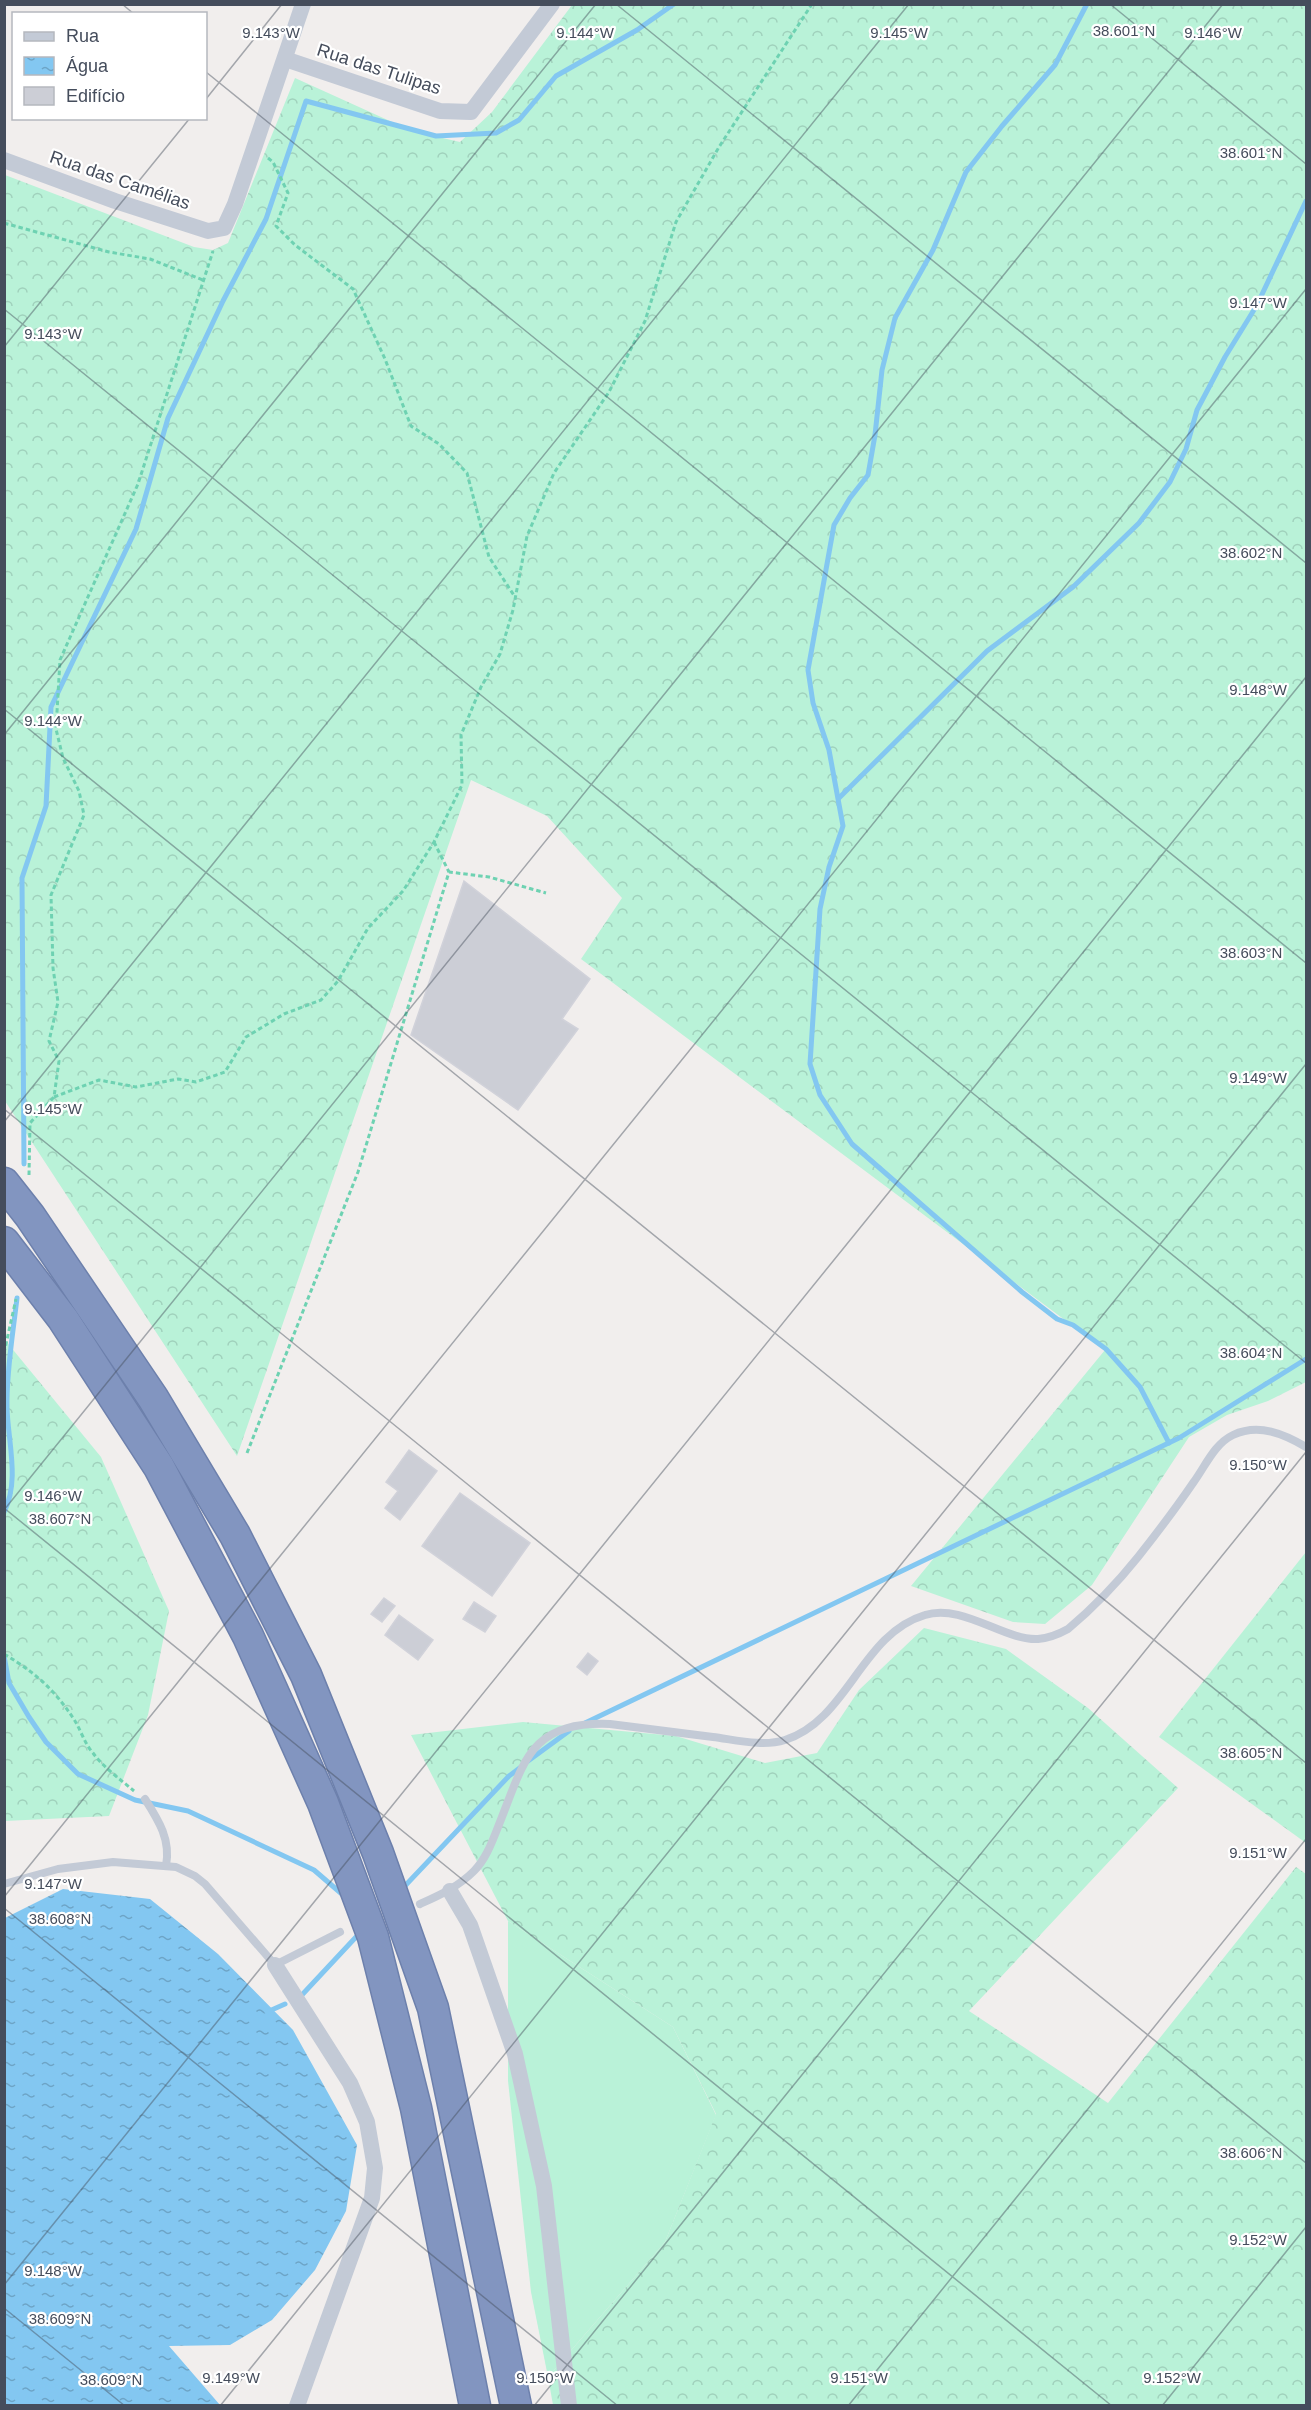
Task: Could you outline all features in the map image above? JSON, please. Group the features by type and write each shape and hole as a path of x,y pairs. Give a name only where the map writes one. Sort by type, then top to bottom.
{"highway":[{"path":"17,1179 30,1216 153,1398 235,1535 306,1675 378,1853 433,2008 516,2406"},
{"path":"4,1242 63,1319 159,1467 248,1636 323,1803 373,1937 416,2108 475,2406"}],"street":[{"path":"254,148 303,4"},
{"name":"Rua das Tulipas","path":"285,59 440,111 471,112 552,4"},
{"name":"Rua das Camélias","path":"4,160 115,201 208,231 224,228 254,148"},
{"path":"450,1891 470,1925 515,2054 544,2186 569,2406"},
{"path":"275,1965 350,2083 367,2122 375,2168 372,2198 297,2406"}],"lane":[{"path":"420,1904 450,1891 475,1871 486,1854 530,1755 539,1744 556,1731 576,1725 610,1724 759,1743 785,1740 812,1726 824,1715 881,1644 897,1628 926,1614 944,1612 994,1626 1019,1636 1036,1639 1054,1636 1068,1629 1136,1559 1195,1481 1207,1460 1222,1442 1232,1435 1249,1430 1266,1430 1306,1447"},
{"path":"145,1799 159,1820 165,1836 169,1851 166,1866"},
{"path":"4,1884 58,1869 113,1862 186,1870 205,1884 275,1965 340,1932"}],"path":[{"path":"17,1179 30,1123 54,1097 99,1080 136,1087 178,1079 196,1082 225,1072 246,1037 284,1014 321,1000 338,981 368,928 403,891 434,842 462,785 461,735 481,687 500,654 516,598 527,536 554,472 609,392 645,321 676,222 719,147 812,4"},
{"path":"254,148 273,162 288,193 276,226 295,245 353,289 385,359 411,426 440,444 467,473 489,557 516,598"},
{"path":"4,223 109,252 150,259 204,280"},
{"path":"54,1097 58,1061 49,1041 57,1002 53,968 51,895 84,815 79,791 63,758 56,729 60,660 138,484 213,250"},
{"path":"248,1453 358,1172 449,872 434,842"},
{"path":"449,872 489,877 546,893"},
{"path":"4,1353 16,1298"},
{"path":"4,1654 35,1672 55,1692 76,1722 90,1751 102,1764 145,1799"}],"green space":[{"path":"572,5 1306,5 1306,1382 1268,1401 1227,1415 1189,1437 1092,1585 1045,1624 1013,1622 911,1586 1105,1350 581,959 622,898 547,816 471,780 237,1456 5,1101 5,175 194,247 213,250 228,243 295,78 412,131 460,142 492,112"},
{"path":"5,1340 101,1457 169,1611 148,1715 109,1816 5,1821"},
{"path":"1306,1552 1306,1843 1159,1737"},
{"path":"924,1628 1006,1649 1088,1708 1178,1788 969,2011 1108,2103 1296,1867 1306,1874 1306,2405 553,2405 548,2377 665,2242 716,2114 673,2027 508,1921 411,1735 523,1722 676,1736 765,1763 817,1753 859,1690"},
{"path":"508,1921 673,2027 716,2115 665,2242 548,2377 531,2292 508,2081"}],"water":[{"path":"63,1889 150,1899 218,1954 293,2030 357,2145 346,2211 315,2270 272,2320 230,2345 169,2346 220,2405 5,2405 5,1918"}],"building":[{"path":"464,881 590,979 562,1019 578,1029 518,1110 411,1035"},
{"path":"409,1450 437,1471 400,1520 385,1508 398,1491 386,1482"},
{"path":"460,1493 530,1543 492,1596 422,1546"},
{"path":"384,1598 395,1606 382,1622 371,1614"},
{"path":"474,1602 496,1616 485,1632 463,1619"},
{"path":"399,1615 433,1640 418,1660 385,1635"},
{"path":"588,1653 598,1661 587,1675 577,1667"}],"waterway":[{"path":"24,1164 22,878 46,806 51,707 136,529 168,418 223,301 266,219 306,101 436,136 496,133 519,120 556,76 637,30 674,4"},
{"path":"1087,4 1055,65 966,172 933,250 895,318 882,370 868,475 850,498 834,525 808,670 813,703 829,750 843,826 829,867 820,909 810,1064 820,1095 852,1144 1022,1292 1057,1319 1073,1325 1106,1349 1140,1387 1169,1443"},
{"path":"839,798 987,651 1073,587 1139,523 1170,482 1186,449 1197,410 1225,357 1257,305 1306,201"},
{"path":"4,1512 9,1500 12,1474 7,1395 17,1298"},
{"path":"585,1723 1179,1438 1306,1359"},
{"path":"4,1656 9,1683 29,1717 46,1742 78,1774 135,1800 188,1811 314,1870 343,1895"},
{"path":"528,1761 569,1731"},
{"path":"402,1889 509,1776 521,1767"},
{"path":"300,1997 356,1937"},
{"path":"267,2012 285,2004"}]}
